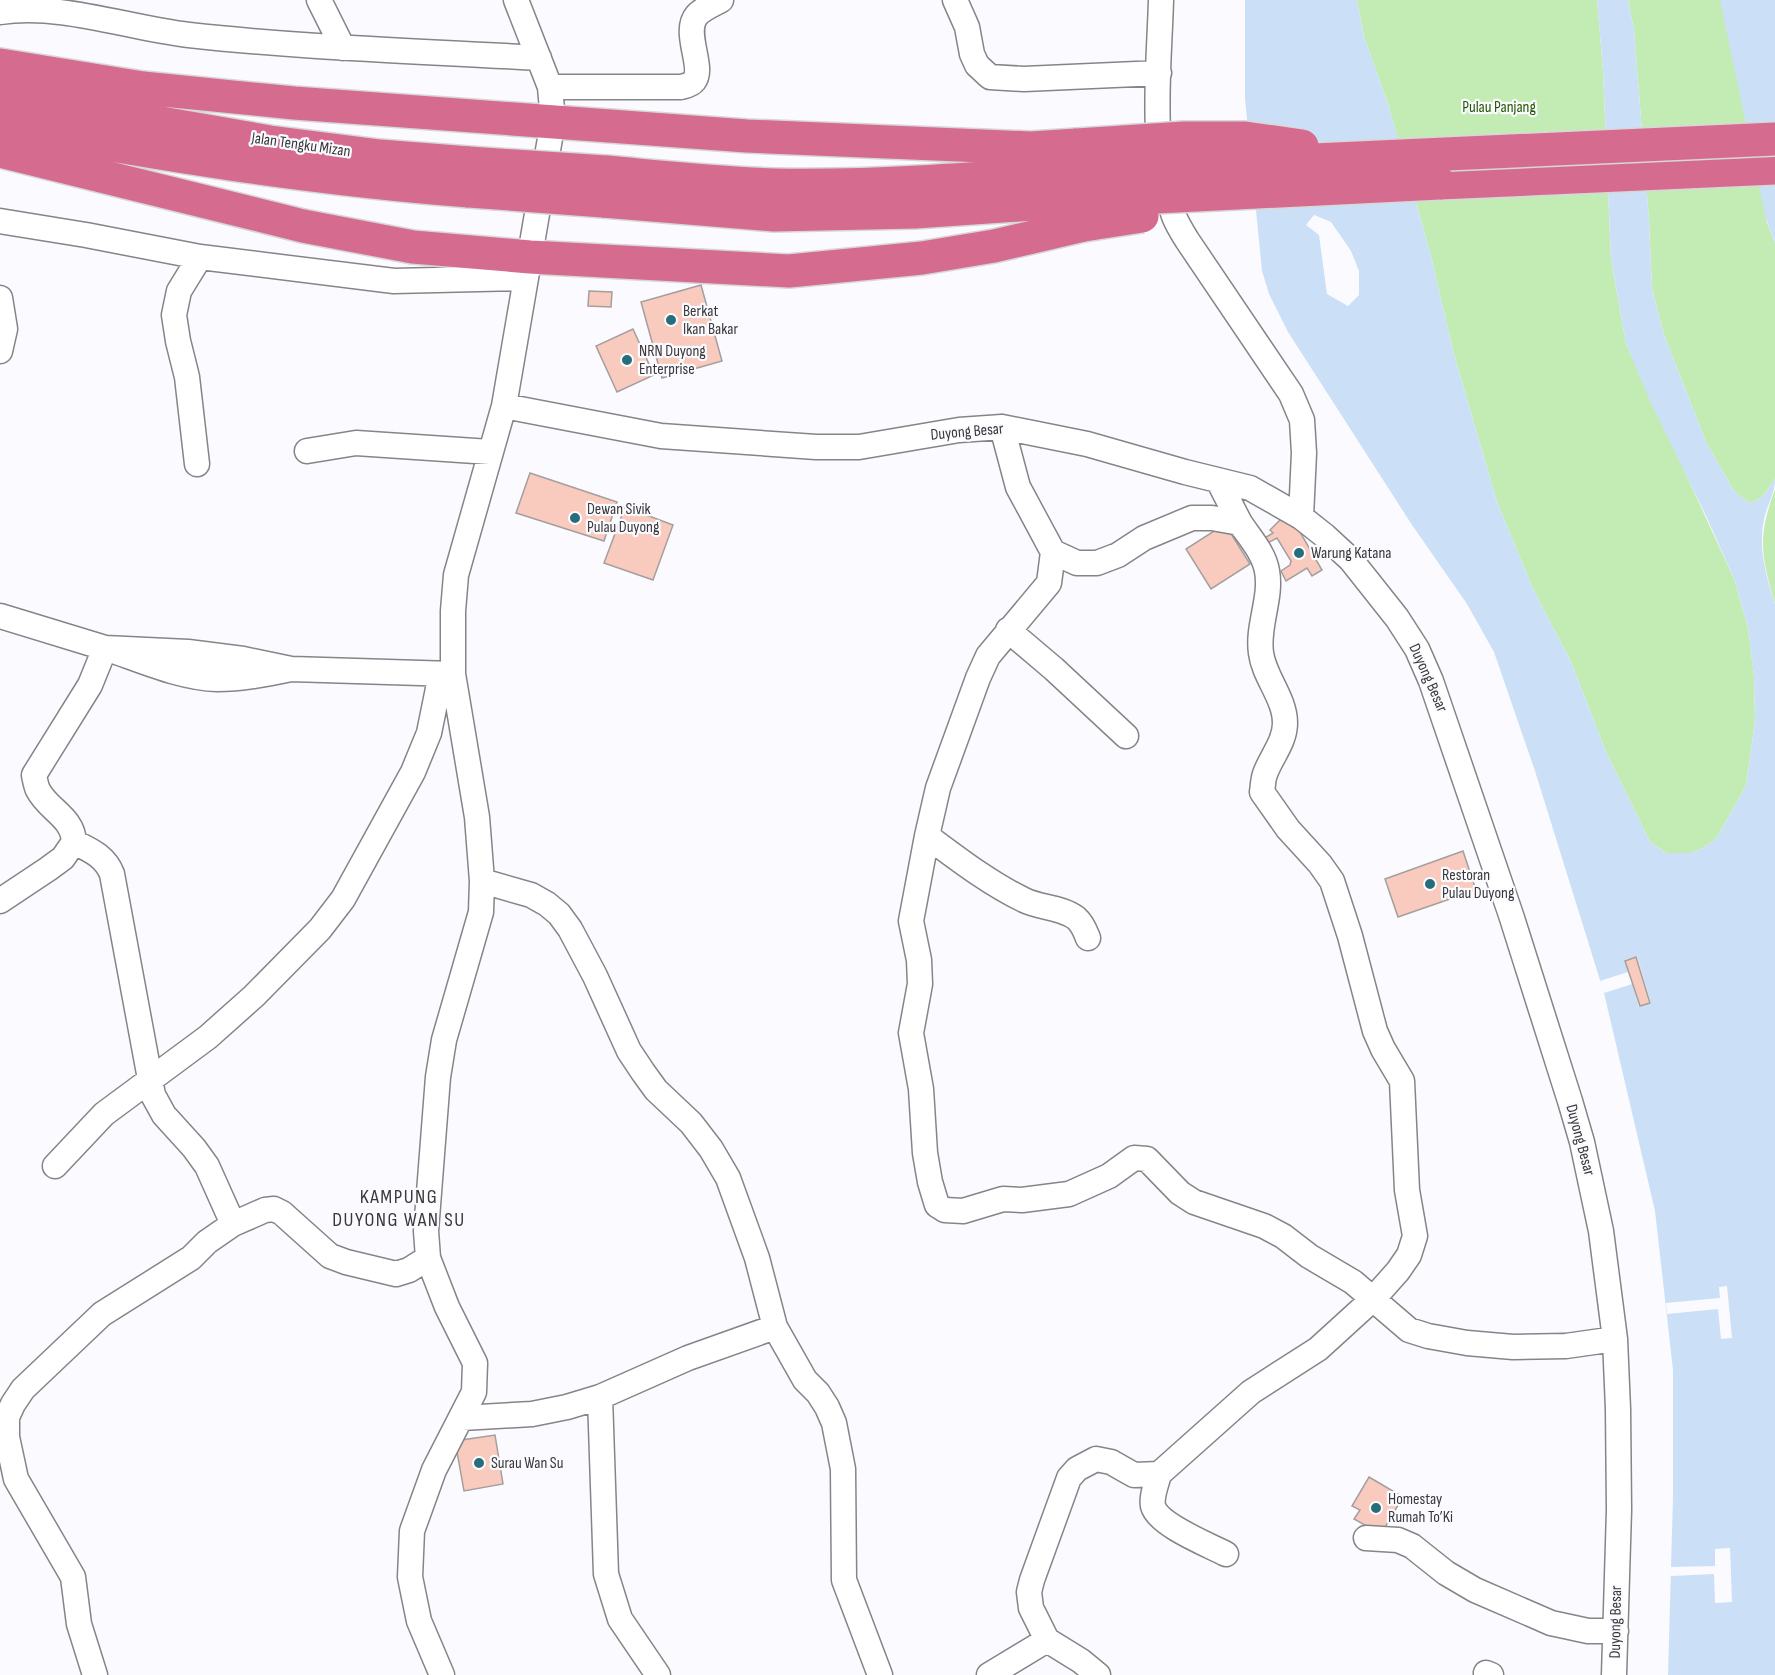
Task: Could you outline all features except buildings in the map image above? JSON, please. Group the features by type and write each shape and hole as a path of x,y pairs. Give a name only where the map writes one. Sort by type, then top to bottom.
{"highway":[{"path":"7,110 143,88 294,102 747,136 1030,148 1078,185 1196,209 1439,183 1775,168"},
{"path":"7,110 303,226 528,268 789,271 922,258 994,246 1078,185 1380,157 1775,139"},
{"name":"Jalan Tengku Mizan","path":"7,110 266,169 378,184 469,177 604,187 786,215 915,212 1078,185"}],"street":[{"path":"318,0 343,48"},
{"path":"55,1166 104,1114 208,1037 254,996 320,929 343,899 413,772 429,733 447,674 456,575 504,406 553,121 550,87 516,0"},
{"path":"550,87 681,87 689,85 697,74 693,22 697,14 721,0"},
{"path":"955,0 967,27 972,54 977,65 990,76 1024,79 1159,73"},
{"path":"1161,0 1158,123 1163,174 1174,216 1192,249 1291,394 1302,420 1304,463 1301,518"},
{"path":"0,12 33,10 68,13 178,34 264,43 539,58"},
{"path":"0,221 200,257 394,281 528,268"},
{"path":"197,464 187,377 174,315 179,291 200,257"},
{"path":"0,298 5,329 0,351"},
{"name":"Duyong Besar","path":"504,406 661,436 816,447 859,447 958,430 1002,427 1087,444 1250,488 1301,518 1351,560 1397,618 1417,649 1442,708 1544,1014 1582,1142 1601,1231 1615,1339 1618,1431 1614,1675"},
{"path":"1002,427 1018,487 1053,552 1049,583 988,656 978,678 938,788 911,921 919,960 920,984 911,1033 921,1089 925,1153 937,1204 945,1210 963,1211 1003,1199 1022,1200 1069,1194 1109,1176 1134,1158 1147,1159 1180,1193 1194,1202 1264,1226 1283,1236 1310,1256 1353,1282 1409,1330 1467,1343 1513,1347 1566,1346 1615,1339"},
{"path":"307,451 356,444 490,452"},
{"path":"1218,480 1240,524 1260,552 1267,569 1268,580 1260,636 1261,655 1283,709 1285,723 1283,737 1264,775 1262,792 1288,829 1320,864 1332,881 1350,936 1375,1031 1402,1081 1407,1190 1414,1236 1409,1256 1374,1298 1318,1349 1251,1392 1159,1474 1153,1496 1153,1506 1157,1513 1174,1527 1226,1554"},
{"path":"1053,552 1077,563 1097,563 1118,555 1144,538 1192,518 1212,518 1240,524"},
{"path":"0,616 105,648 188,652 243,659 291,669 447,674"},
{"path":"1008,630 1126,736"},
{"path":"0,902 63,858 74,842 74,834 70,825 38,790 34,776 90,685 105,648"},
{"path":"442,1675 419,1620 410,1576 412,1531 434,1470 474,1392 475,1363 447,1307 428,1258 426,1230 428,1188 438,1077 444,1040 481,912 482,881 477,817 447,674"},
{"path":"927,836 1010,893 1033,904 1075,917 1083,925 1088,938"},
{"path":"74,842 100,855 112,874 153,1095 164,1115 207,1166 233,1224"},
{"path":"482,881 531,895 548,904 559,914 570,929 595,976 629,1052 656,1090 691,1123 729,1178 757,1258 775,1327 805,1380 827,1407 834,1423 843,1469 844,1580 880,1675"},
{"path":"95,1675 80,1624 72,1577 16,1479 7,1437 6,1397 37,1374 102,1314 191,1258 207,1242 233,1224 265,1210 274,1209 282,1213 330,1256 345,1262 396,1274 409,1270 428,1258"},
{"path":"462,1418 532,1414 567,1407 600,1397 688,1359 775,1327"},
{"path":"600,1397 606,1574 620,1619 658,1675"},
{"path":"1098,1675 1081,1661 1047,1640 1031,1608 1029,1592 1032,1580 1069,1478 1077,1469 1096,1459 1111,1462 1134,1475 1159,1474"},
{"path":"1366,1538 1398,1540 1412,1546 1446,1574 1475,1590 1551,1623 1588,1631 1616,1631"},
{"path":"988,1675 1047,1640"}],"green space":[{"name":"Pulau Panjang","path":"1357,0 1597,0 1603,70 1611,259 1626,344 1735,581 1748,628 1754,676 1755,721 1746,786 1716,839 1691,853 1666,853 1650,842 1606,752 1571,662 1533,589 1497,502 1453,351 1431,256 1388,104 1364,37"},
{"path":"1628,0 1775,0 1766,220 1775,243 1775,479 1754,502 1749,503 1734,491 1706,442 1664,335 1652,289 1634,30"},
{"path":"1775,489 1775,604 1764,559 1763,534"}],"water":[{"path":"1245,0 1357,0 1364,37 1388,104 1431,256 1453,351 1497,502 1533,589 1571,662 1606,752 1650,842 1666,853 1691,853 1716,839 1746,786 1755,721 1754,677 1748,628 1735,581 1650,401 1626,344 1611,259 1603,70 1597,0 1628,0 1634,30 1652,289 1664,335 1706,442 1734,491 1749,503 1754,502 1764,494 1775,479 1773,493 1765,515 1762,549 1775,604 1775,1675 1668,1675 1673,1497 1673,1370 1655,1211 1604,993 1535,771 1494,652 1467,604 1412,525 1288,332 1269,294 1262,271 1245,99","holes":["1314,215 1331,222 1351,251 1359,271 1359,295 1348,306 1327,294 1319,235 1306,225"]},
{"path":"1720,0 1775,0 1775,243 1766,219"}],"pier":[{"path":"1637,956 1651,1003 1639,1007 1632,984 1604,993 1600,981 1628,972 1625,960"},
{"path":"1727,1286 1732,1338 1721,1339 1718,1309 1667,1314 1666,1303 1720,1298 1719,1287"},
{"path":"1730,1548 1732,1602 1715,1603 1714,1574 1671,1576 1671,1567 1715,1566 1715,1549"}],"place":[{"name":"Berkat Ikan Bakar","path":"671,320"},
{"name":"NRN Duyong Enterprise","path":"627,360"},
{"name":"Dewan Sivik Pulau Duyong","path":"575,518"},
{"name":"Warung Katana","path":"1299,553"},
{"name":"Restoran Pulau Duyong","path":"1430,884"},
{"name":"Surau Wan Su","path":"479,1463"},
{"name":"Homestay Rumah To’Ki","path":"1376,1508"}],"district":[{"name":"KAMPUNG DUYONG WAN SU","path":"399,1208"}]}
